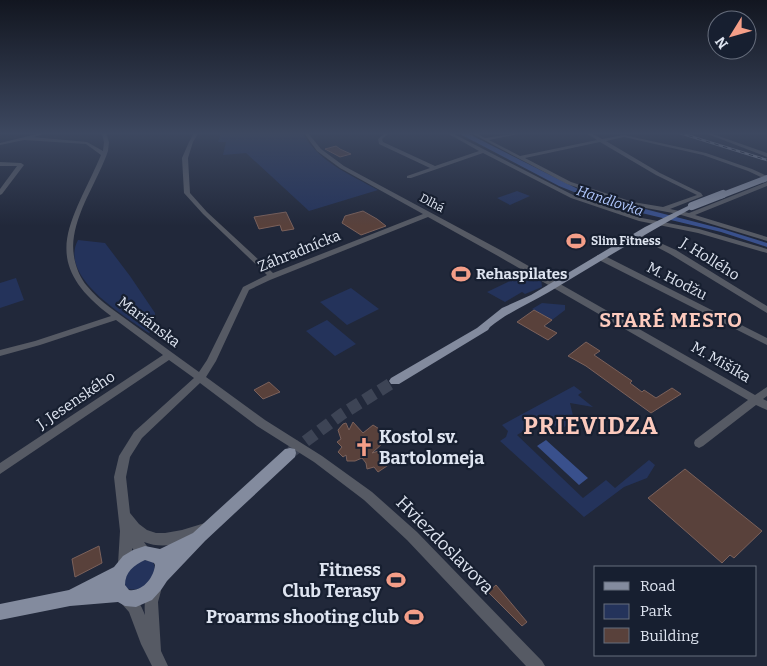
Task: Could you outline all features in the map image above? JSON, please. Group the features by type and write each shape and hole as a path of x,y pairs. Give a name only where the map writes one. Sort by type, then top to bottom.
{"main road":[{"path":"395,381 480,330 491,326 525,306 534,297 676,213 767,178"},
{"path":"0,612 70,598 123,595 140,597 205,532 290,453"},
{"path":"70,598 122,568 136,556 152,555 205,532"},
{"path":"152,555 163,565 158,581"},
{"path":"122,568 117,584 123,595"}],"street":[{"path":"0,193 22,165 2,164"},
{"name":"Mariánska","path":"99,164 71,226 70,259 78,281 90,295 117,317 261,423 318,459"},
{"path":"185,164 187,193 205,213 272,276"},
{"name":"Dlhá","path":"339,164 555,285"},
{"path":"426,164 434,168"},
{"path":"409,177 446,164"},
{"path":"509,164 573,197 641,220 662,221 767,251"},
{"path":"534,164 569,183 605,196 632,204 663,208 688,208 767,184"},
{"path":"641,164 699,194 700,196 688,208"},
{"path":"733,164 767,178"},
{"path":"663,208 676,213"},
{"path":"688,208 767,239"},
{"name":"Záhradnícka","path":"125,516 120,477 125,456 130,446 150,422 200,378 211,361 246,288 429,214"},
{"name":"J. Hollého","path":"638,235 673,252 767,310"},
{"name":"M. Hodžu","path":"600,257 767,342"},
{"name":"M. Mišíka","path":"555,285 767,406"},
{"path":"0,353 117,317"},
{"name":"J. Jesenského","path":"0,469 169,355"},
{"path":"699,443 767,391"},
{"name":"Hviezdoslavova","path":"318,459 368,496 412,536 538,666"},
{"path":"122,568 126,531 125,516"},
{"path":"125,516 141,534 158,539 205,532"},
{"path":"126,531 152,555"},
{"path":"157,659 151,602 158,581"},
{"path":"123,595 135,608 146,639 157,659"}],"green space":[{"path":"258,164 333,164 378,190 309,211"},
{"path":"517,191 530,196 510,205 497,198"},
{"path":"78,240 105,243 155,313 155,328 149,333 111,306 85,281 77,268 74,254"},
{"path":"531,273 541,279 542,287 525,294 522,292 505,302 487,292 514,279 519,280"},
{"path":"16,278 24,300 0,308 0,283"},
{"path":"351,288 379,309 347,325 320,302"},
{"path":"542,303 565,305 565,310 552,320 532,309"},
{"path":"327,320 356,344 335,356 306,331"},
{"path":"574,386 582,392 578,395 593,407 570,403 574,420 560,430 545,418 517,435 583,498 606,480 615,488 649,460 655,465 647,478 624,487 584,517 500,441 506,437 508,431 502,425"},
{"path":"145,560 153,562 155,568 152,579 148,584 138,589 126,588 125,578 128,570 135,564"}],"water":[{"name":"Handlovka","path":"517,164 529,164 578,189 602,198 719,228 767,243 767,247 721,232 604,204 559,186"},
{"path":"546,440 588,478 579,485 537,446"}],"building":[{"path":"363,211 386,226 361,235 342,223 345,216"},
{"path":"286,212 294,229 282,231 280,225 259,229 254,217"},
{"path":"534,310 552,320 544,326 557,333 548,340 517,322"},
{"path":"586,342 600,351 594,355 632,381 630,383 642,392 644,390 656,398 672,388 681,394 651,413 586,366 568,356"},
{"path":"269,382 280,392 263,399 254,390"},
{"name":"Kostol sv. Bartolomeja","path":"353,422 363,433 373,425 384,432 380,434 385,438 380,441 383,443 372,453 382,450 393,462 378,472 374,467 367,469 366,463 362,458 355,461 347,461 346,455 343,457 338,452 342,447 337,442 341,439 338,430 346,423 349,430"},
{"path":"685,469 762,531 734,558 730,555 722,563 648,498"},
{"path":"99,546 102,563 75,577 72,559"},
{"path":"496,585 527,622 522,626 488,592"}],"tunnel":[{"path":"291,452 342,414 395,381"}],"place":[{"name":"Slim Fitness","path":"576,241"},
{"name":"Rehaspilates","path":"461,274"},
{"name":"Kostol sv. Bartolomeja","path":"364,447"},
{"name":"Fitness Club Terasy","path":"396,580"},
{"name":"Proarms shooting club","path":"414,617"}],"district":[{"name":"STARÉ MESTO","path":"671,320"},
{"name":"PRIEVIDZA","path":"591,426"}]}
